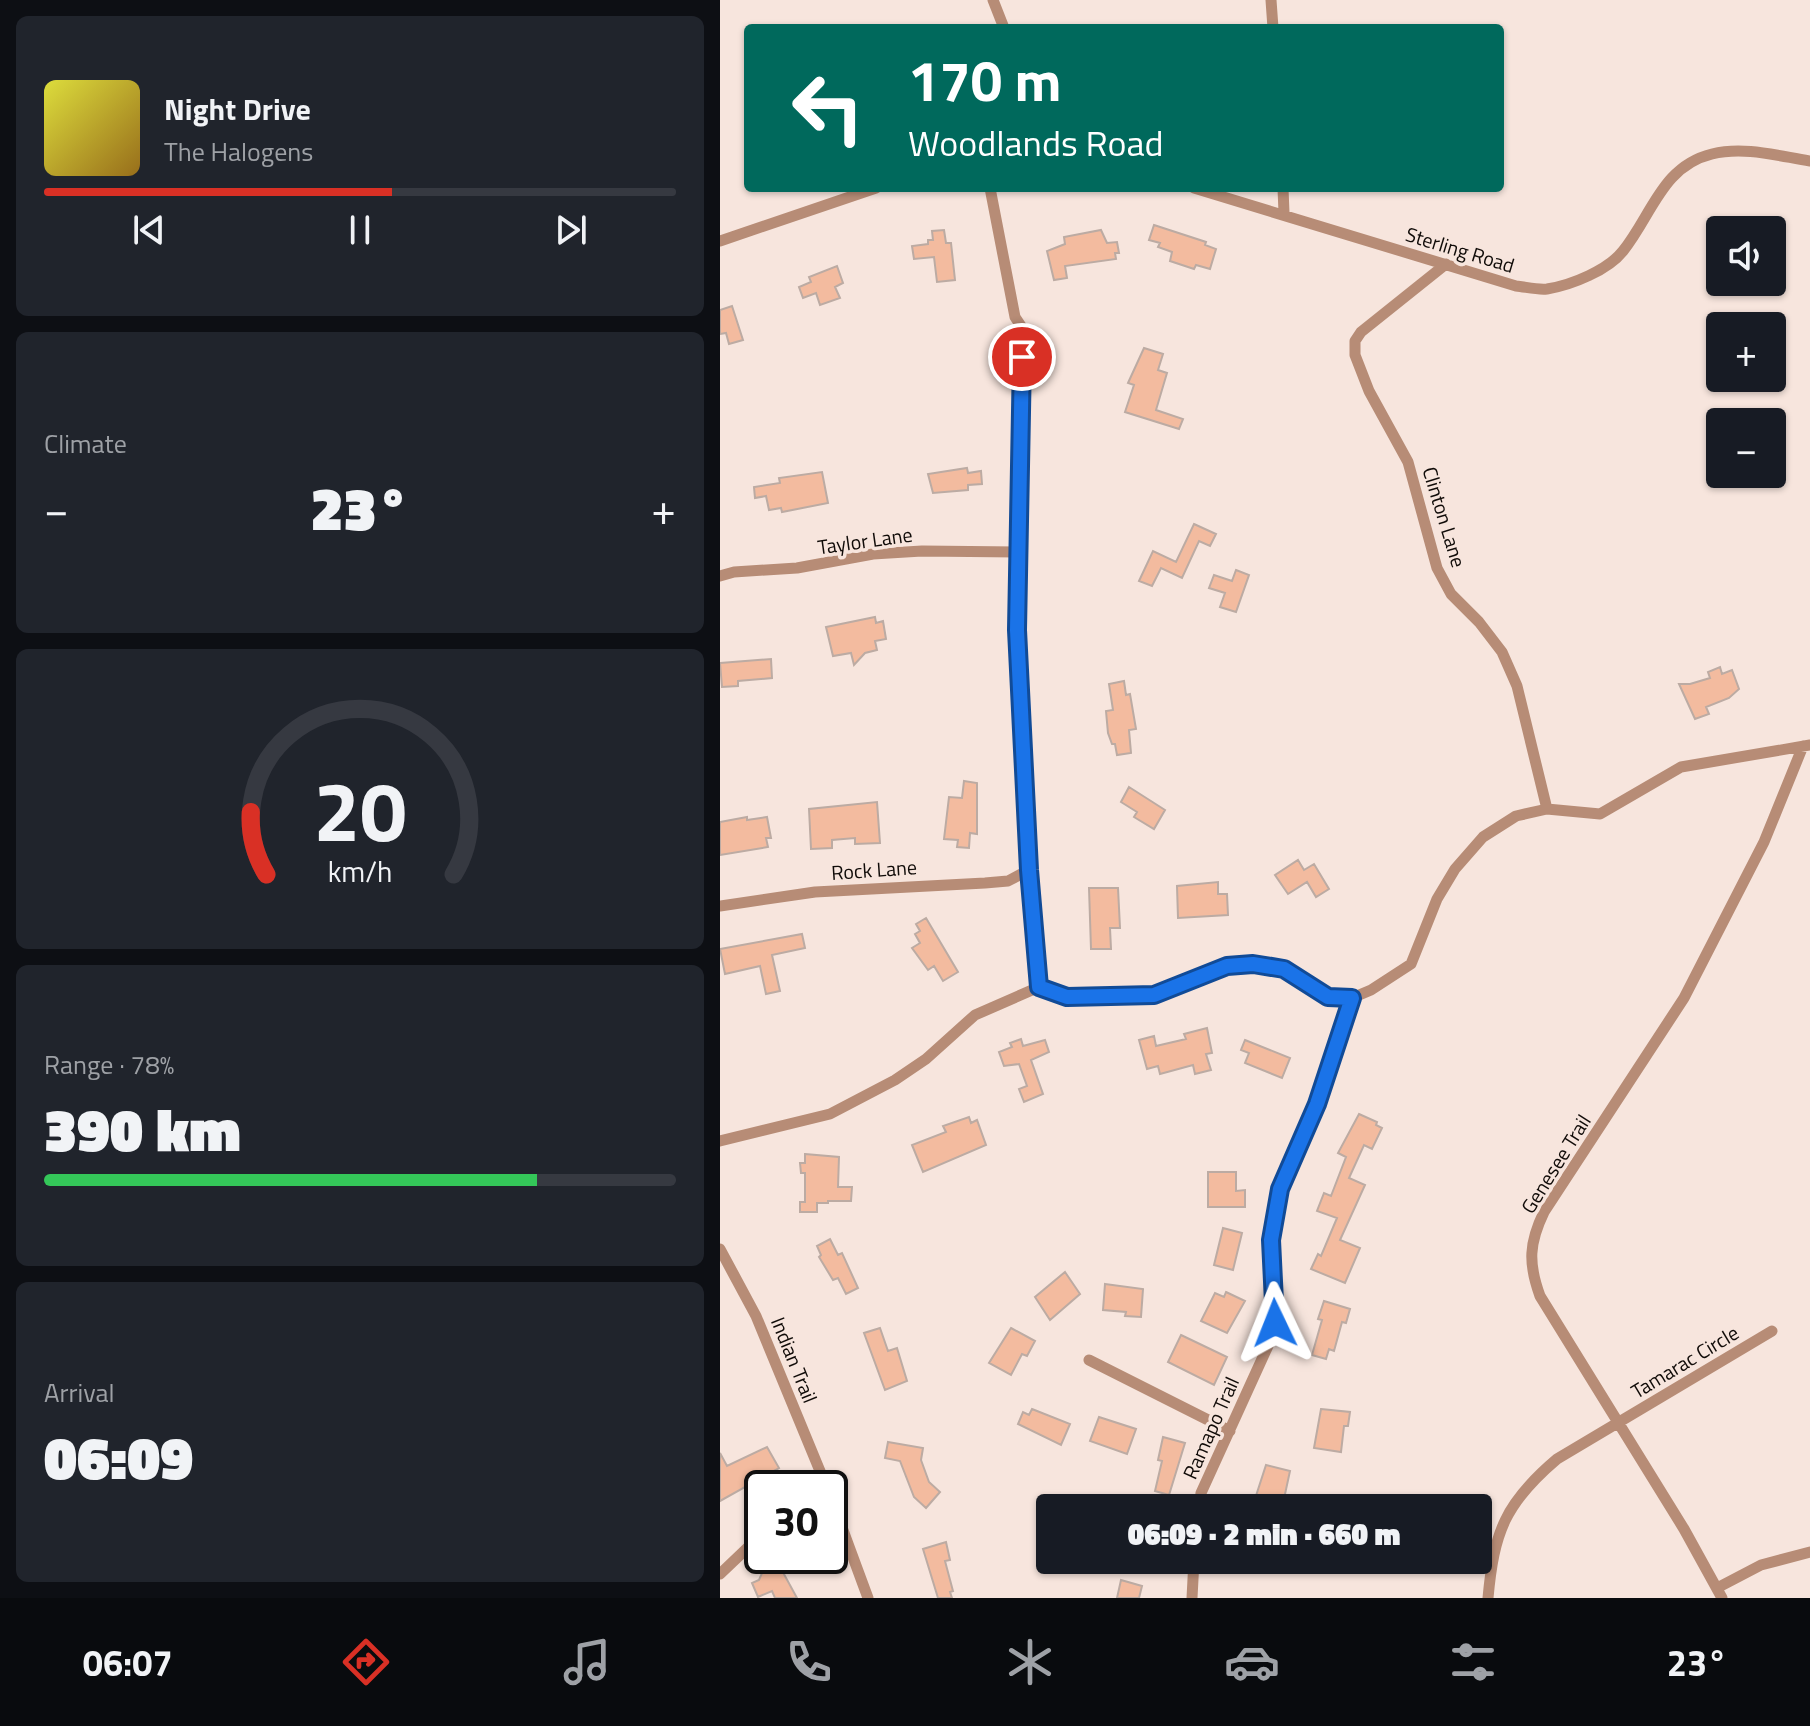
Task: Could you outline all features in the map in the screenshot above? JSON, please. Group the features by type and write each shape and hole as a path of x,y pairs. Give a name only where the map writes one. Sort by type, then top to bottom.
{"street":[{"path":"993,0 1002,24"},
{"path":"1271,0 1273,24"},
{"name":"Sterling Road","path":"1208,192 1516,286 1546,289 1586,276 1622,253 1662,189 1675,172 1691,161 1731,151 1810,161"},
{"path":"720,241 864,192"},
{"path":"991,192 1015,317 1023,329 1017,552 1029,870 1039,987"},
{"path":"1283,192 1284,213"},
{"name":"Clinton Lane","path":"1446,264 1361,332 1355,341 1355,355 1369,391 1408,462 1437,568 1451,594 1479,622 1502,652 1517,686 1547,809"},
{"name":"Taylor Lane","path":"720,576 734,572 797,568 873,554 1017,552"},
{"path":"720,1141 830,1114 906,1073 975,1015 1039,987 1067,997 1154,995 1227,966 1253,964 1284,969 1328,997 1352,998 1371,990 1411,964 1437,899 1455,869 1483,837 1516,816 1547,809 1600,814 1681,767 1806,746"},
{"name":"Genesee Trail","path":"1719,1593 1684,1529 1540,1296 1531,1258 1533,1235 1544,1212 1684,998 1764,842 1806,746"},
{"name":"Rock Lane","path":"720,906 815,892 1008,881 1029,870"},
{"name":"Ramapo Trail","path":"1201,1494 1272,1337 1275,1323 1271,1240 1280,1189 1317,1104 1352,998"},
{"name":"Indian Trail","path":"720,1249 756,1316 820,1470"},
{"name":"Tamarac Circle","path":"1488,1598 1492,1550 1510,1509 1540,1473 1557,1459 1772,1331"},
{"path":"1089,1360 1230,1431"},
{"path":"848,1544 868,1598"},
{"path":"720,1574 744,1551"},
{"path":"1719,1593 1761,1565 1810,1552"},
{"path":"1192,1598 1193,1574"}],"building":[{"path":"1154,225 1206,242 1205,245 1216,249 1210,269 1196,265 1194,269 1170,261 1172,252 1158,247 1160,243 1149,240"},
{"path":"944,230 946,243 951,243 955,280 937,282 934,257 914,259 912,246 928,244 928,240 933,240 932,231"},
{"path":"1101,230 1107,243 1117,242 1119,253 1115,253 1116,259 1065,266 1067,278 1054,280 1047,251 1065,244 1064,237"},
{"path":"837,266 843,283 835,287 840,298 820,305 816,293 803,298 799,287 811,282 809,277"},
{"path":"732,306 743,340 729,344 726,333 720,334 720,310"},
{"path":"1144,348 1163,354 1158,370 1167,373 1156,410 1183,419 1179,429 1125,412 1134,385 1128,383"},
{"path":"967,468 968,473 981,471 982,484 968,485 968,490 933,493 928,474"},
{"path":"822,472 828,503 782,512 781,508 769,510 766,496 755,498 754,487 780,483 779,478"},
{"path":"1194,524 1216,534 1210,546 1199,541 1182,578 1161,568 1152,586 1139,581 1153,551 1176,562"},
{"path":"1236,570 1249,575 1236,612 1220,607 1225,593 1209,588 1214,575 1232,581"},
{"path":"875,617 876,623 883,621 886,639 875,641 877,650 865,653 854,665 851,653 833,656 826,627"},
{"path":"771,659 772,678 738,681 738,686 722,687 720,663"},
{"path":"1720,667 1722,674 1732,670 1739,689 1729,698 1706,707 1709,714 1695,719 1679,684 1710,678 1708,672"},
{"path":"1124,681 1126,695 1130,694 1136,729 1129,730 1131,753 1117,755 1108,733 1106,711 1113,710 1109,684"},
{"path":"964,781 977,783 977,834 970,833 969,848 957,847 958,840 944,839 949,797 962,798"},
{"path":"1129,787 1165,810 1154,829 1134,817 1137,812 1121,802"},
{"path":"877,802 880,843 855,844 855,838 832,840 832,848 811,849 809,809"},
{"path":"747,817 747,820 767,817 771,838 766,838 768,847 720,855 720,822"},
{"path":"1298,860 1304,870 1314,864 1329,889 1316,897 1307,882 1288,894 1275,875"},
{"path":"1218,882 1218,894 1227,894 1228,915 1178,918 1177,886"},
{"path":"1089,888 1118,888 1120,928 1110,928 1111,949 1091,949"},
{"path":"926,918 958,972 943,981 934,966 928,970 912,948 920,943 915,934 920,931 916,924"},
{"path":"802,934 805,948 772,955 780,991 766,994 760,966 725,974 720,949"},
{"path":"1207,1028 1212,1053 1206,1054 1211,1070 1195,1074 1193,1065 1160,1074 1158,1066 1147,1069 1139,1040 1154,1036 1156,1046 1186,1039 1184,1034"},
{"path":"1021,1039 1023,1046 1045,1040 1049,1052 1031,1060 1043,1094 1024,1102 1019,1089 1027,1086 1019,1064 1004,1066 999,1052"},
{"path":"1245,1040 1290,1058 1282,1078 1245,1063 1249,1053 1241,1050"},
{"path":"1359,1114 1377,1122 1376,1125 1382,1128 1372,1149 1364,1145 1349,1178 1365,1185 1340,1240 1360,1248 1345,1283 1311,1269 1318,1254 1321,1256 1337,1218 1317,1211 1324,1193 1331,1196 1346,1157 1338,1153"},
{"path":"969,1117 971,1123 977,1120 986,1145 923,1172 912,1145 946,1132 943,1126"},
{"path":"805,1154 839,1157 838,1187 852,1187 851,1201 817,1203 817,1212 800,1212 800,1202 805,1202 805,1173 801,1173 800,1163 805,1163"},
{"path":"1208,1172 1236,1172 1236,1191 1245,1190 1245,1207 1208,1207"},
{"path":"1223,1228 1242,1233 1233,1270 1214,1265"},
{"path":"830,1239 838,1255 842,1253 858,1288 846,1294 838,1278 833,1280 819,1257 817,1246"},
{"path":"1065,1272 1080,1294 1050,1320 1035,1297"},
{"path":"1105,1284 1143,1289 1141,1317 1103,1310"},
{"path":"1226,1292 1245,1301 1227,1333 1201,1321 1215,1293 1224,1297"},
{"path":"1324,1301 1350,1309 1346,1323 1342,1322 1334,1351 1329,1349 1326,1359 1312,1355"},
{"path":"880,1328 888,1351 897,1348 907,1381 885,1390 864,1333"},
{"path":"1011,1328 1035,1341 1027,1356 1022,1354 1011,1375 989,1363"},
{"path":"1181,1335 1227,1357 1214,1385 1168,1362"},
{"path":"1032,1409 1070,1424 1061,1445 1018,1424 1023,1412 1029,1415"},
{"path":"1321,1409 1350,1412 1348,1426 1344,1426 1341,1452 1314,1448"},
{"path":"1099,1417 1136,1429 1127,1454 1090,1441"},
{"path":"1163,1437 1185,1443 1169,1494 1155,1491 1162,1461 1158,1460"},
{"path":"888,1442 923,1448 921,1460 929,1482 940,1492 926,1508 914,1497 900,1461 885,1458"},
{"path":"767,1447 779,1468 744,1470 744,1488 720,1501 720,1453 727,1466"},
{"path":"1266,1465 1290,1471 1285,1494 1257,1494"},
{"path":"946,1542 950,1560 945,1561 952,1598 938,1598 923,1549"},
{"path":"762,1574 784,1574 797,1598 775,1598 772,1591 758,1597 752,1583 759,1580"},
{"path":"1121,1580 1142,1586 1139,1598 1117,1598"}],"route":[{"path":"1022,357 1017,630 1029,870 1039,987 1067,997 1095,999 1154,995 1227,966 1253,964 1284,969 1328,997 1352,998 1317,1104 1280,1189 1271,1240 1275,1323"}]}
